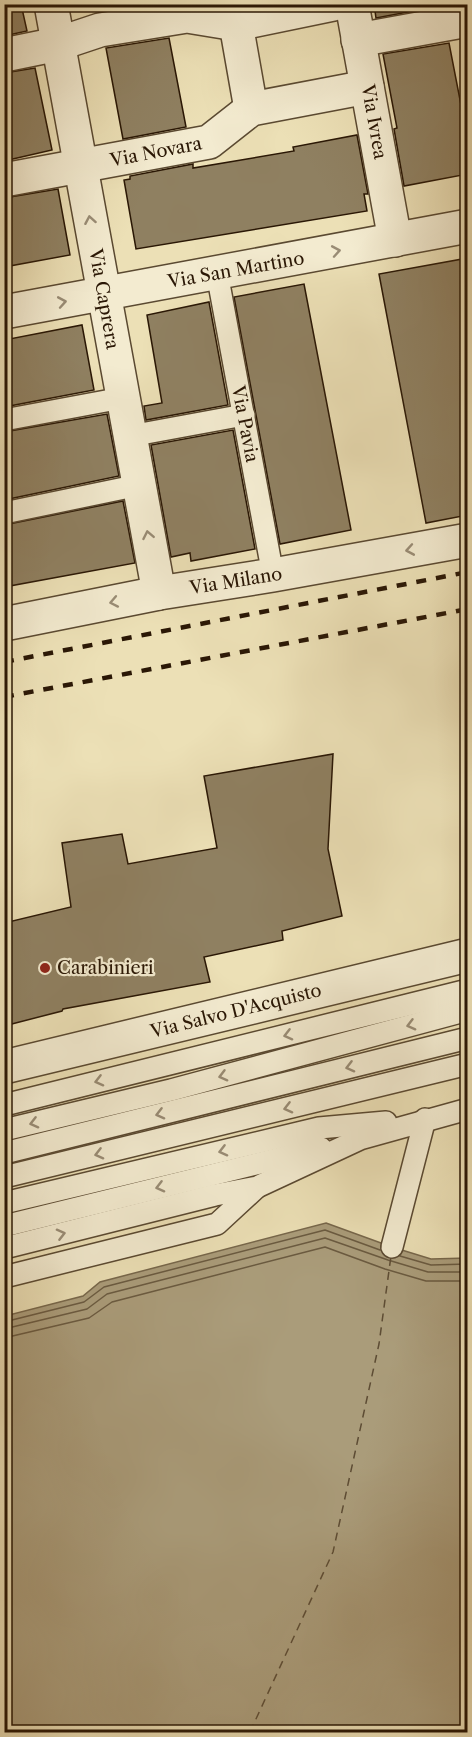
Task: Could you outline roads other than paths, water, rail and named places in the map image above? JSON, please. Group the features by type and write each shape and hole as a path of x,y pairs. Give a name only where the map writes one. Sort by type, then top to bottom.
{"street":[{"name":"Via Caprera","path":"51,4 159,593"},
{"path":"4,55 58,44 100,30 187,16 236,24 333,4"},
{"name":"Via Ivrea","path":"352,4 395,240"},
{"path":"358,39 468,20"},
{"path":"236,24 251,110"},
{"name":"Via Novara","path":"4,180 209,142 251,110 367,87"},
{"name":"Via San Martino","path":"4,312 468,226"},
{"name":"Via Milano","path":"4,624 159,593 468,540"},
{"name":"Via Salvo D'Acquisto","path":"4,1067 468,955"}],"lane":[{"name":"Via Pavia","path":"217,273 273,575"},
{"path":"4,420 122,398"},
{"path":"130,436 243,415"},
{"path":"4,513 139,486"},
{"path":"4,1105 468,990"},
{"path":"4,1131 171,1090 468,1010"},
{"path":"4,1153 468,1038"},
{"path":"4,1178 468,1064"},
{"path":"4,1226 360,1139 468,1108"},
{"path":"4,1203 319,1128 425,1119"},
{"path":"392,1247 425,1119"},
{"path":"4,1248 215,1195 256,1187 360,1139"},
{"path":"4,1277 217,1224 256,1187"}],"water":[{"path":"326,1223 431,1259 467,1258 467,1732 5,1732 5,1316 83,1296 100,1282"}],"railway":[{"path":"4,662 468,572"},
{"path":"4,697 468,609"}],"place":[{"name":"Carabinieri","path":"45,968"}]}
